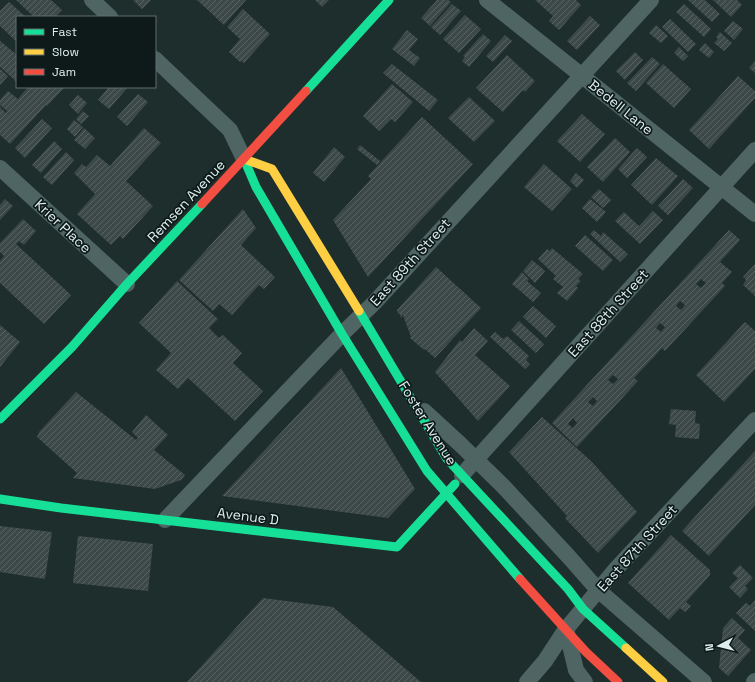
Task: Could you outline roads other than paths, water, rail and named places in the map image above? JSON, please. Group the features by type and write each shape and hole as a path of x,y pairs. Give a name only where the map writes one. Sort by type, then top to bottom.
{"main road":[{"name":"Remsen Avenue","path":"0,419 72,347 127,284 390,0"},
{"name":"Foster Avenue","path":"244,159 272,169 447,459 568,590 583,609 663,682"},
{"name":"Foster Avenue","path":"244,159 256,188 342,334 427,471 547,610 586,652 618,682"},
{"name":"Avenue D","path":"0,499 61,508 397,547 462,475"}],"street":[{"path":"92,0 109,16"},
{"name":"Bedell Lane","path":"487,0 755,214"},
{"name":"East 89th Street","path":"165,520 342,334 362,316 650,0"},
{"name":"Foster Avenue","path":"156,60 230,130 244,159"},
{"name":"East 88th Street","path":"462,475 755,150"},
{"name":"Krier Place","path":"0,168 127,284"},
{"path":"412,402 476,459 569,557 598,590 704,682"},
{"name":"East 87th Street","path":"527,682 545,661 566,629 615,570 755,420"},
{"path":"566,629 576,670 585,682"}]}
